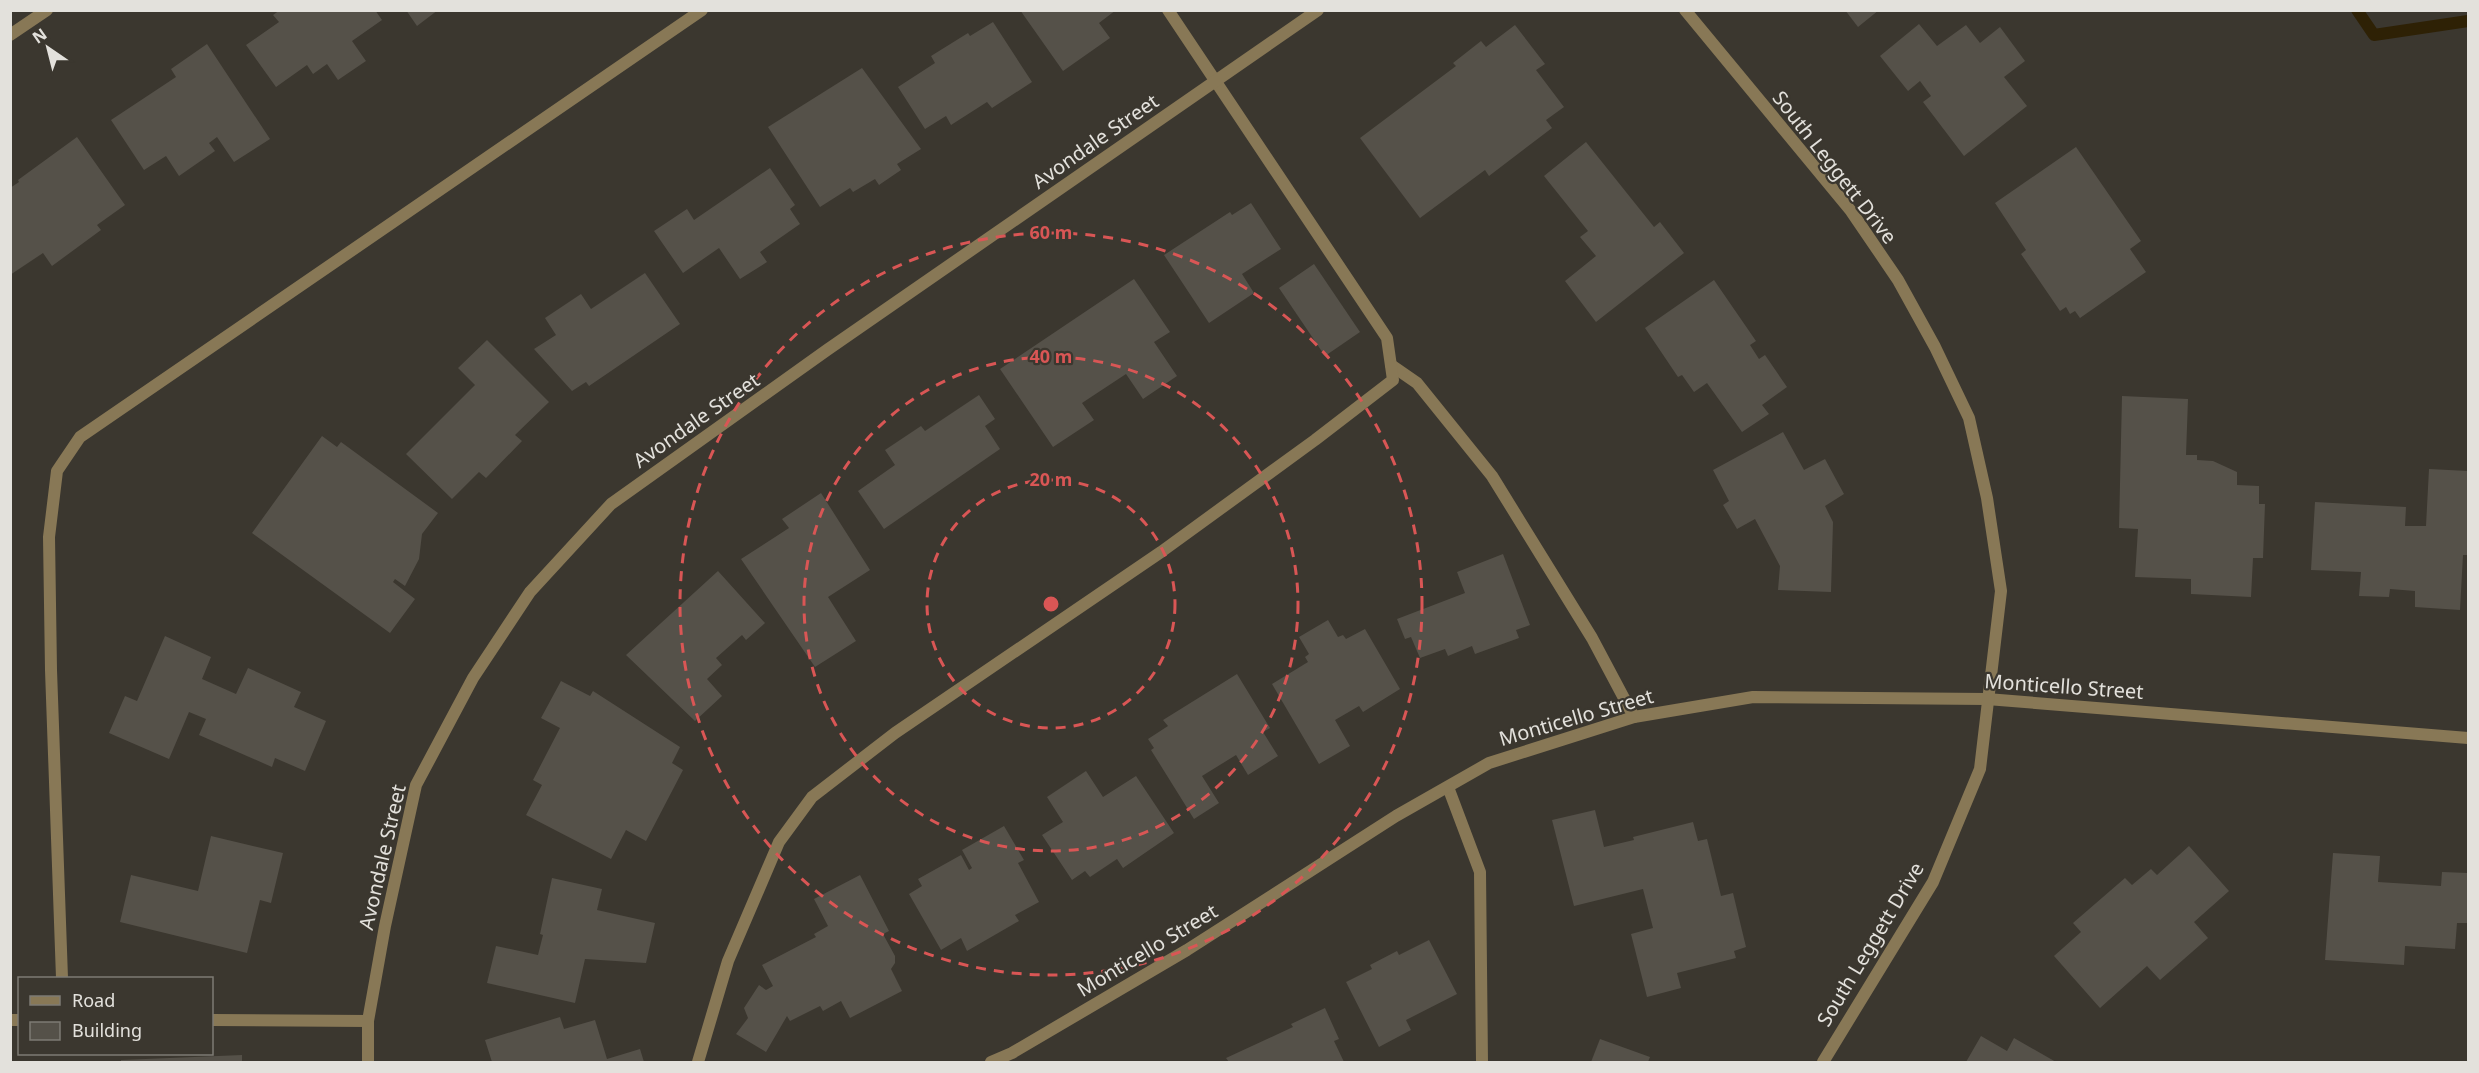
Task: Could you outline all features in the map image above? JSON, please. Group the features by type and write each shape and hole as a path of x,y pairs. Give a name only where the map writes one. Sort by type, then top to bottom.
{"street":[{"path":"10,35 47,10"},
{"path":"62,977 51,670 50,537 57,471 80,437 702,10"},
{"path":"698,1062 728,961 779,842 812,797 895,733 1161,552 1393,380 1388,338 1168,10"},
{"name":"Avondale Street","path":"368,1062 368,1021 385,926 416,785 472,678 530,592 610,504 827,350 1318,10"},
{"name":"South Leggett Drive","path":"1685,10 1851,211 1909,299 1969,418 1987,498 2001,591 1980,769 1934,882 1823,1062"},
{"path":"1391,365 1417,383 1492,476 1592,638 1634,717"},
{"name":"Monticello Street","path":"991,1062 1012,1053 1187,950 1396,816 1489,763 1634,717 1753,697 1987,699 2469,738"},
{"path":"1448,787 1480,872 1482,1062"},
{"path":"213,1020 368,1021"}],"building":[{"path":"280,10 375,10 382,20 352,41 366,61 338,80 327,64 313,74 307,65 276,87 246,45 279,22 273,15"},
{"path":"406,10 438,10 417,26"},
{"path":"1020,10 1116,10 1099,23 1110,38 1063,71"},
{"path":"1845,10 1879,10 1858,27"},
{"path":"993,22 1032,82 992,108 987,102 951,125 946,116 925,129 898,87 935,63 931,56 968,33 970,36"},
{"path":"1919,24 1937,46 1966,25 1980,43 2000,27 2025,61 2004,77 2027,106 1964,156 1923,102 1931,96 1920,81 1908,91 1880,56"},
{"path":"1515,25 1545,64 1536,70 1564,107 1546,120 1552,128 1489,176 1485,170 1420,218 1360,138 1456,66 1453,63 1481,41 1486,47"},
{"path":"207,44 270,139 234,162 217,137 209,143 215,151 179,176 166,156 144,170 111,120 176,77 171,69"},
{"path":"862,68 921,149 897,164 901,170 879,185 875,179 853,192 850,188 820,207 768,127"},
{"path":"77,137 125,205 97,225 101,230 52,266 43,253 10,275 10,188"},
{"path":"1586,142 1654,227 1660,222 1684,253 1596,322 1565,281 1596,256 1580,237 1588,231 1544,176"},
{"path":"2076,147 2141,241 2130,249 2146,272 2080,318 2075,311 2070,314 2066,307 2060,311 2021,254 2026,250 1995,203"},
{"path":"770,168 795,205 790,209 800,224 760,252 767,262 740,279 719,248 683,273 654,231 687,209 694,220"},
{"path":"1251,203 1281,249 1242,274 1254,293 1209,323 1164,255 1230,212 1232,215"},
{"path":"1314,264 1360,332 1325,356 1279,288"},
{"path":"645,273 680,324 589,386 586,382 572,391 534,349 556,335 545,318 581,294 591,309"},
{"path":"1134,279 1170,332 1154,342 1177,376 1143,399 1126,374 1082,403 1094,420 1053,447 1000,369"},
{"path":"1714,280 1756,341 1750,345 1759,359 1765,355 1787,387 1762,405 1769,414 1742,432 1707,383 1694,392 1682,375 1678,377 1645,328"},
{"path":"487,340 549,402 515,435 522,441 486,478 479,472 452,499 406,454 475,385 458,368"},
{"path":"979,395 995,419 985,426 1000,449 884,529 858,491 895,465 885,450 921,426 925,431"},
{"path":"2122,396 2188,399 2186,455 2197,455 2197,460 2213,461 2237,472 2237,485 2259,486 2259,504 2265,504 2263,558 2253,558 2251,597 2191,594 2191,579 2135,577 2138,529 2119,528"},
{"path":"1783,432 1804,470 1825,459 1844,494 1825,506 1833,522 1831,592 1778,590 1780,566 1755,519 1737,529 1723,505 1729,501 1713,470"},
{"path":"322,436 337,447 341,442 438,513 422,534 419,559 405,586 395,579 393,582 415,599 390,633 252,533"},
{"path":"2429,469 2468,471 2468,555 2463,555 2460,610 2415,607 2415,591 2390,589 2389,597 2359,596 2361,572 2311,570 2315,502 2406,507 2405,526 2426,526"},
{"path":"821,493 870,570 828,597 856,641 815,667 741,559 789,528 782,519"},
{"path":"1503,554 1530,625 1516,630 1519,638 1475,654 1472,646 1448,656 1445,649 1420,658 1411,637 1405,639 1397,619 1465,593 1457,572"},
{"path":"718,571 765,623 746,640 742,635 716,658 722,665 707,679 722,696 695,721 626,655"},
{"path":"1328,620 1338,637 1343,635 1346,639 1365,629 1400,689 1363,712 1359,706 1335,720 1350,746 1319,764 1272,684 1308,662 1305,657 1309,654 1299,637"},
{"path":"165,636 211,657 202,679 236,694 248,668 301,692 294,707 326,721 305,771 275,758 272,767 199,735 206,719 189,712 169,759 109,733 125,696 137,701"},
{"path":"1237,674 1270,728 1263,732 1278,756 1248,775 1236,755 1202,776 1219,803 1194,819 1151,750 1154,748 1148,739 1168,726 1163,720"},
{"path":"561,681 590,696 593,691 680,747 672,763 683,770 646,841 626,830 611,859 526,815 542,785 533,780 560,728 541,718"},
{"path":"1086,771 1103,797 1136,776 1174,833 1123,868 1117,859 1090,877 1085,871 1072,880 1042,835 1063,822 1047,797"},
{"path":"1595,810 1604,847 1693,822 1698,841 1707,839 1721,896 1733,893 1746,947 1734,951 1736,958 1677,973 1681,988 1647,997 1631,934 1653,928 1643,889 1574,906 1552,820"},
{"path":"1004,826 1024,860 1018,863 1039,902 1015,915 1019,921 967,951 961,938 941,950 909,894 922,886 918,879 961,855 969,870 972,868 962,850"},
{"path":"211,836 283,853 271,903 260,900 247,953 120,922 131,875 198,891"},
{"path":"2189,846 2229,891 2194,922 2208,938 2160,980 2147,966 2100,1008 2054,956 2081,932 2073,923 2125,878 2132,885 2151,869 2157,875"},
{"path":"2333,853 2380,856 2378,882 2441,886 2442,872 2468,873 2468,923 2457,923 2455,949 2405,946 2404,965 2325,960"},
{"path":"860,875 889,931 883,934 895,956 895,963 891,969 902,991 850,1018 841,1001 823,1011 820,1006 790,1021 787,1016 766,1052 736,1034 748,1018 744,1008 759,985 766,990 773,986 762,965 816,937 814,934 828,926 814,899"},
{"path":"552,878 602,889 597,910 655,923 646,963 585,959 575,1003 487,983 496,946 538,955"},
{"path":"1429,940 1457,994 1406,1020 1411,1030 1379,1047 1346,982 1372,969 1370,965 1397,951 1399,955"},
{"path":"1325,1008 1339,1039 1334,1041 1344,1062 1229,1062 1226,1058 1293,1027 1291,1024"},
{"path":"560,1017 564,1029 595,1020 607,1059 640,1049 644,1062 492,1062 485,1040"},
{"path":"1981,1036 2007,1051 2014,1038 2056,1062 1966,1062"},
{"path":"1600,1039 1650,1057 1648,1062 1591,1062"},
{"path":"242,1055 242,1062 121,1062 121,1060"}],"waterway":[{"path":"2357,10 2374,35 2468,21"}]}
